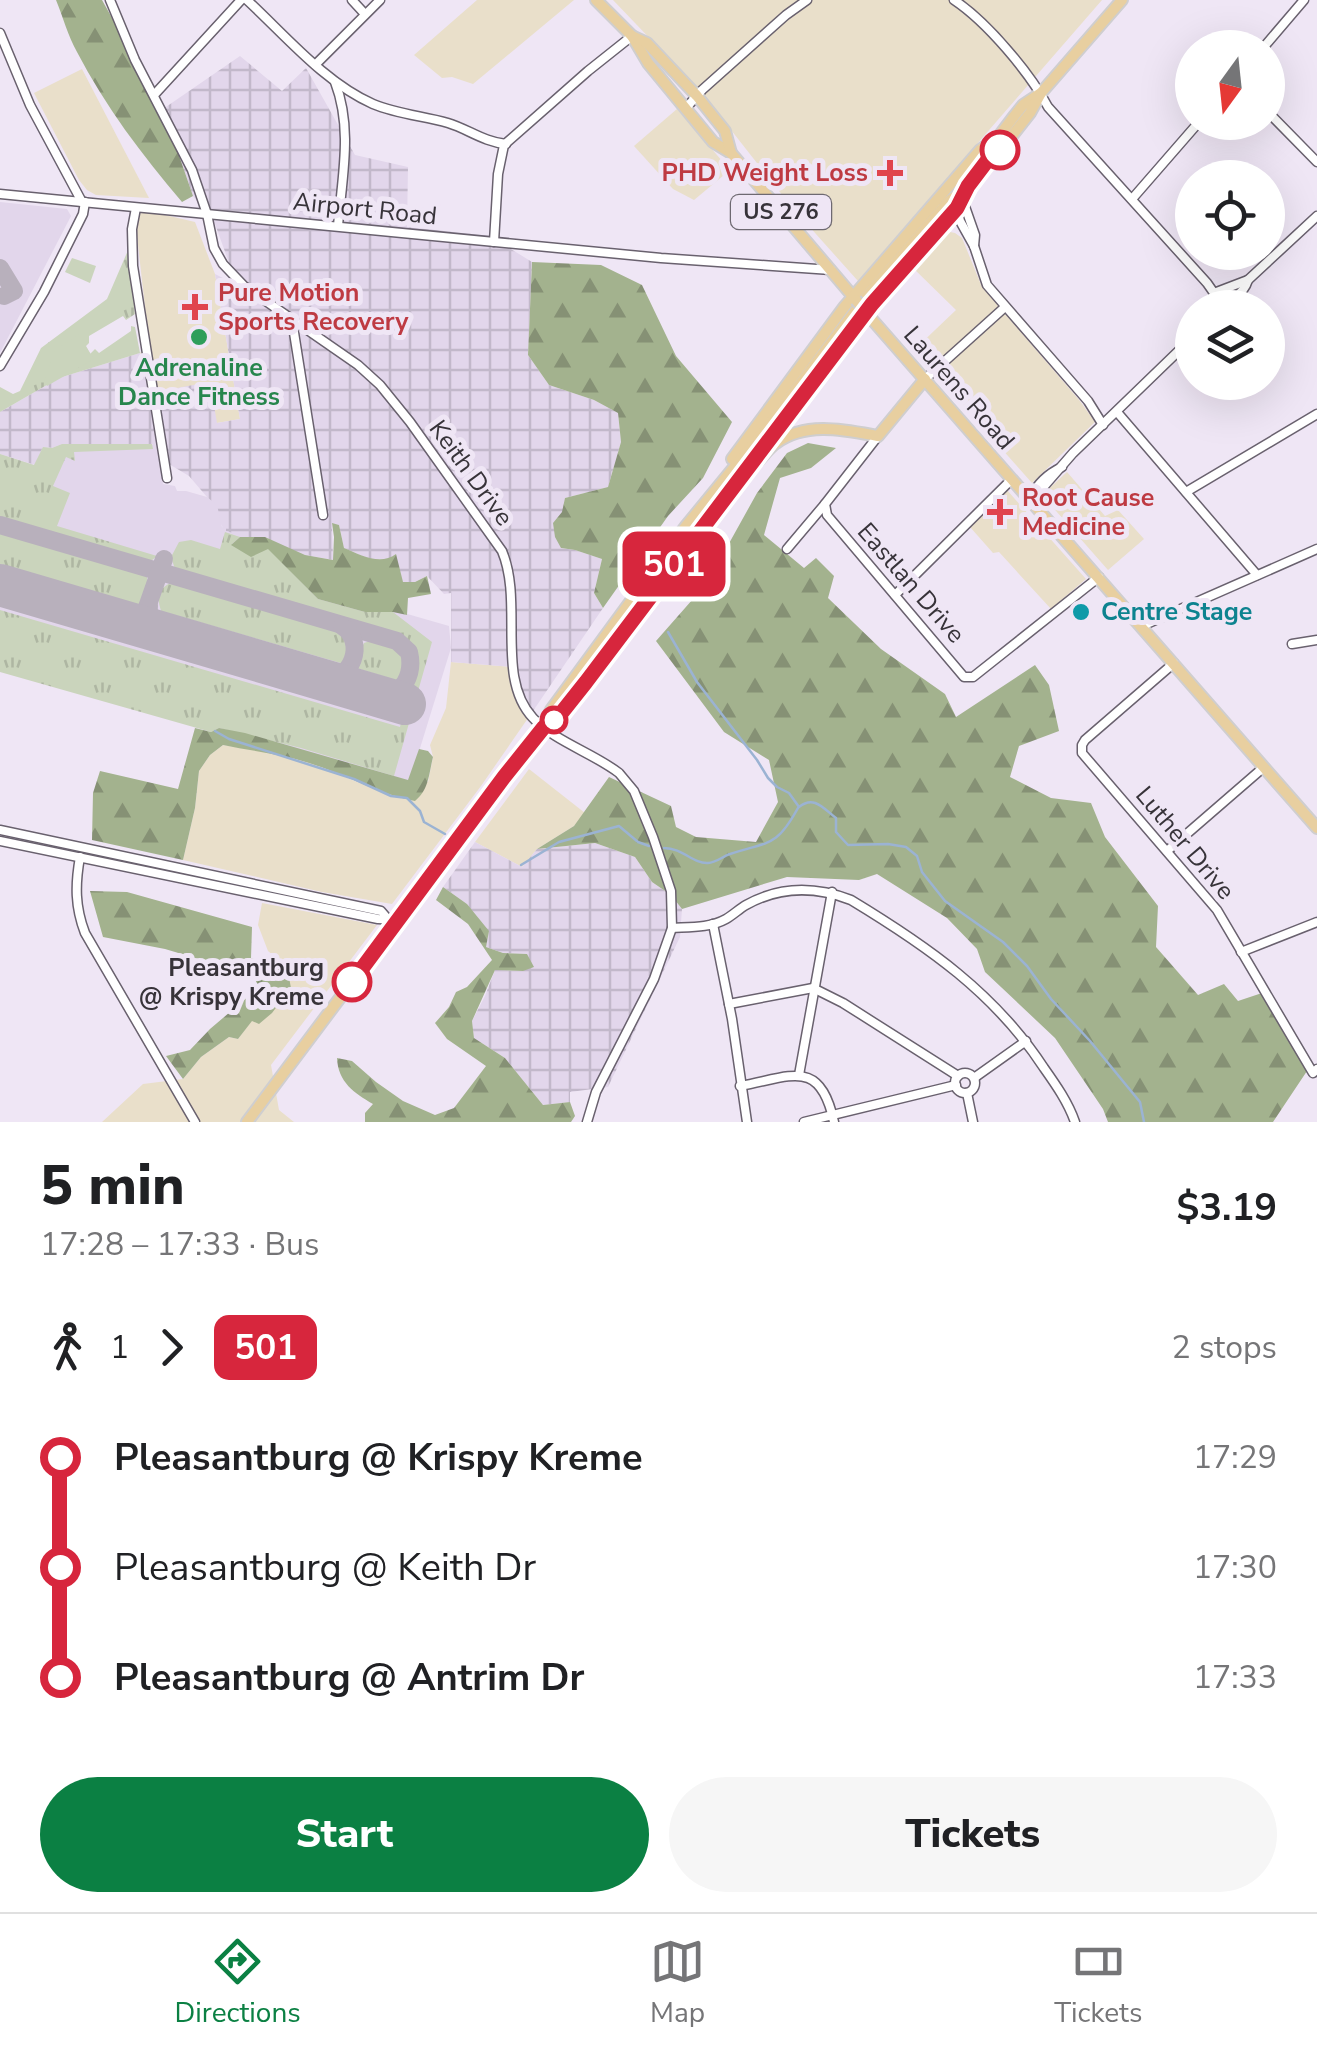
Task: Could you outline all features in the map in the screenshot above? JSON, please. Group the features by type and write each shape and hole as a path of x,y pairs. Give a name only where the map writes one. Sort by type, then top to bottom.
{"main road":[{"path":"670,560 686,526 726,467 863,303 956,203 990,157 1003,148 1041,93 1122,0"},
{"name":"Laurens Road","path":"599,1 632,36 712,142 731,153 1264,768 1312,817 1317,828"},
{"name":"Laurens Road","path":"632,36 647,43 696,96 726,132 731,153"},
{"path":"247,1122 392,919 544,727 568,705 670,560 730,489 863,303 980,150 996,138 1023,105 1041,93"},
{"path":"990,157 996,138"},
{"path":"730,489 776,442 795,434 824,429 878,436 924,379"}],"street":[{"name":"Keith Drive","path":"110,0 135,60 186,156 207,214 214,248 231,274 358,366 380,385 410,422 502,551 508,566 514,680 521,700 544,727 608,764 634,792 670,891 672,928 658,971 596,1092 587,1122"},
{"path":"154,95 244,0 335,82 378,106 444,122 482,139 506,144"},
{"path":"352,0 364,14"},
{"path":"316,64 380,0"},
{"path":"686,108 807,0"},
{"path":"954,0 982,23 1041,93 1048,107 1211,290"},
{"path":"1278,30 1304,0"},
{"path":"0,33 28,100 84,202 83,214 44,292 0,366"},
{"path":"494,242 500,157 506,144 632,36"},
{"path":"335,82 344,111 346,137 338,226"},
{"path":"1285,129 1317,162"},
{"path":"482,139 500,157"},
{"path":"1132,199 1183,140"},
{"name":"Airport Road","path":"0,194 661,258 831,270"},
{"path":"956,203 987,285 1088,400 1103,425"},
{"path":"136,208 133,266 167,478"},
{"path":"1222,290 1248,280 1317,216"},
{"path":"1243,290 1248,280"},
{"path":"924,379 1005,306"},
{"path":"292,320 323,515"},
{"path":"1030,498 1175,355"},
{"path":"1117,412 1256,576"},
{"path":"1186,492 1317,414"},
{"path":"787,549 878,436"},
{"path":"895,595 1012,478"},
{"name":"Eastlan Drive","path":"824,504 829,518 967,679 1099,577"},
{"path":"1142,626 1317,549"},
{"path":"1292,644 1317,640"},
{"name":"Luther Drive","path":"1174,664 1085,740 1082,754 1217,910 1315,1071"},
{"path":"1166,851 1264,768"},
{"path":"0,830 81,853"},
{"path":"0,841 381,911 392,919"},
{"path":"81,853 75,890 85,934 194,1122"},
{"path":"672,928 726,920 746,905 782,891 812,889 852,900 960,973 1010,1021 1063,1097 1075,1122"},
{"path":"799,1074 832,892"},
{"path":"1241,952 1317,922"},
{"path":"713,924 747,1122"},
{"path":"729,1004 813,988 843,1003 957,1081 961,1092 967,1093 973,1089 974,1078 1026,1041"},
{"path":"804,1122 834,1119 957,1081 968,1073 974,1078"},
{"path":"740,1086 799,1074 820,1084 834,1119"},
{"path":"967,1093 972,1122"}],"shaded area":[{"path":"477,0 574,0 473,84 442,78 414,55"},
{"path":"613,0 1102,0 858,281 790,205 702,93"},
{"path":"240,56 282,91 306,68 355,155 408,167 407,227 490,236 532,262 528,355 549,385 594,400 618,413 621,442 608,487 565,498 561,548 602,559 594,593 603,608 533,711 519,690 514,667 451,662 451,593 444,594 427,576 403,582 389,559 369,559 344,548 339,525 332,524 333,560 225,532 207,497 152,444 44,447 35,465 0,454 0,412 59,378 140,353 149,393 210,382 217,423 240,419 215,274 237,285 215,224 193,196 163,109"},
{"path":"82,69 149,198 96,195 79,180 34,93"},
{"path":"677,109 730,170 694,200 673,189 634,146"},
{"path":"0,202 67,209 71,216 0,353"},
{"path":"148,211 195,222 215,274 240,419 217,423 149,393 140,353 149,343 136,227 139,214"},
{"path":"945,231 962,238 982,287 1095,422 1032,483 914,350 956,310 911,266"},
{"path":"157,445 163,484 207,497 217,505 226,531 331,562 338,594 449,626 451,648 408,787 0,668 0,454 34,465 43,447"},
{"path":"1067,472 1105,516 1118,510 1144,539 1108,570 1042,495"},
{"path":"1007,490 1086,579 1051,609 999,552 993,553 970,527"},
{"path":"451,662 514,667 519,690 533,711 392,904 183,860 199,771 223,745 313,764 362,784 428,782 433,757 430,745 446,708"},
{"path":"529,769 585,813 574,826 537,849 522,867 475,842"},
{"path":"475,842 522,867 537,849 595,843 635,857 652,882 671,895 682,909 680,937 608,1087 570,1092 570,1102 543,1105 505,1058 474,1038 472,1021 495,970 523,971 527,954 503,953 486,947 467,904 443,887"},
{"path":"262,903 377,925 271,1065 279,1110 294,1122 102,1122 143,1084 183,1079 201,1057 229,1037 238,1039 252,1020 287,967 268,951 258,925"}],"green space":[{"path":"56,0 102,0 163,109 193,196 182,202 125,130 77,52"},
{"path":"129,248 135,314 126,320 123,316 89,336 86,346 90,354 95,349 99,353 131,331 131,326 135,327 140,353 59,378 0,412 0,387 13,394 20,391 41,348 107,299"},
{"path":"72,258 96,266 90,283 65,272"},
{"path":"532,262 601,265 642,285 676,356 732,422 703,478 668,516 603,608 594,593 602,559 561,548 553,523 562,512 565,498 608,487 621,442 618,413 594,400 549,385 528,355"},
{"path":"78,334 94,359 47,386 44,381 55,351"},
{"path":"808,443 836,448 811,468 780,478 764,535 804,568 816,558 834,576 828,598 881,649 945,694 956,717 1035,665 1049,685 1059,731 1019,746 1010,777 1051,798 1091,803 1105,837 1158,906 1156,947 1198,995 1224,984 1238,1001 1262,993 1307,1071 1273,1122 1108,1122 1055,1038 985,972 977,949 947,918 877,874 859,880 787,877 682,909 671,895 652,882 635,857 595,843 537,849 574,826 609,777 671,806 676,827 696,837 756,842 778,802 769,760 724,732 656,641 707,583 757,493 787,453"},
{"path":"152,444 153,449 74,452 75,461 66,457 53,486 70,493 57,526 157,556 151,561 0,517 0,454 34,465 43,447"},
{"path":"332,523 339,525 344,548 377,559 396,554 403,582 427,576 431,594 408,598 407,615 365,612 318,599 268,549 251,557 231,545 240,537 265,537 305,555 333,560"},
{"path":"0,531 138,571 147,577 145,595 139,605 0,564"},
{"path":"225,532 240,537 232,544 268,548 318,599 365,612 393,612 432,642 394,776 219,728 211,732 0,672 0,610 400,727 416,669 416,657 405,638 175,569 171,557 179,542 191,540 220,549"},
{"path":"170,583 339,631 348,641 344,664 161,611 159,595"},
{"path":"364,643 394,648 403,656 399,681 356,668"},
{"path":"195,728 245,733 408,780 419,749 433,757 426,786 415,801 298,760 223,745 199,771 183,860 92,840 93,793 100,771 178,789"},
{"path":"443,887 467,904 489,931 486,947 503,953 527,954 534,967 523,971 495,970 472,1021 474,1038 505,1058 543,1105 570,1102 575,1116 571,1122 365,1122 365,1113 373,1104 348,1086 340,1074 337,1058 352,1061 403,1101 435,1115 454,1108 486,1066 447,1039 435,1023 456,992 467,987 492,960 468,924 436,900"},
{"path":"90,891 127,892 252,927 251,958 287,967 291,988 259,1024 252,1021 238,1039 229,1037 201,1057 183,1079 166,1056 190,1050 250,995 257,984 254,976 239,968 103,937"}],"waterway":[{"path":"668,632 697,682 768,778 789,793 799,807 809,802 823,807 836,818 836,832 848,845 888,844 906,847 917,856 922,872 945,901 1003,942 1027,966 1140,1102 1144,1122"},
{"path":"215,731 354,779 391,796 407,798 420,811 424,822 445,834"},
{"path":"664,848 703,863 714,862 777,837 798,808"},
{"path":"521,865 559,842 619,826 649,846"}],"taxiway":[{"path":"0,268 14,291 4,296"},
{"path":"0,525 397,641 409,652 408,675 401,688 381,697"},
{"path":"122,621 135,620 145,613 164,559"},
{"path":"149,605 151,621 162,633"},
{"path":"322,680 341,675 353,660 354,641 342,626"}],"runway":[{"path":"0,585 405,704"}],"bus line":[{"name":"501","path":"352,982 504,777 586,682 872,304 957,208 968,186 1000,150"}],"place":[{"name":"PHD Weight Loss","path":"890,173"},
{"name":"Pure Motion Sports Recovery","path":"195,307"},
{"name":"Adrenaline Dance Fitness","path":"199,337"},
{"name":"Root Cause Medicine","path":"1000,512"},
{"name":"Centre Stage","path":"1081,612"},
{"name":"Pleasantburg @ Krispy Kreme","path":"352,982"}]}
